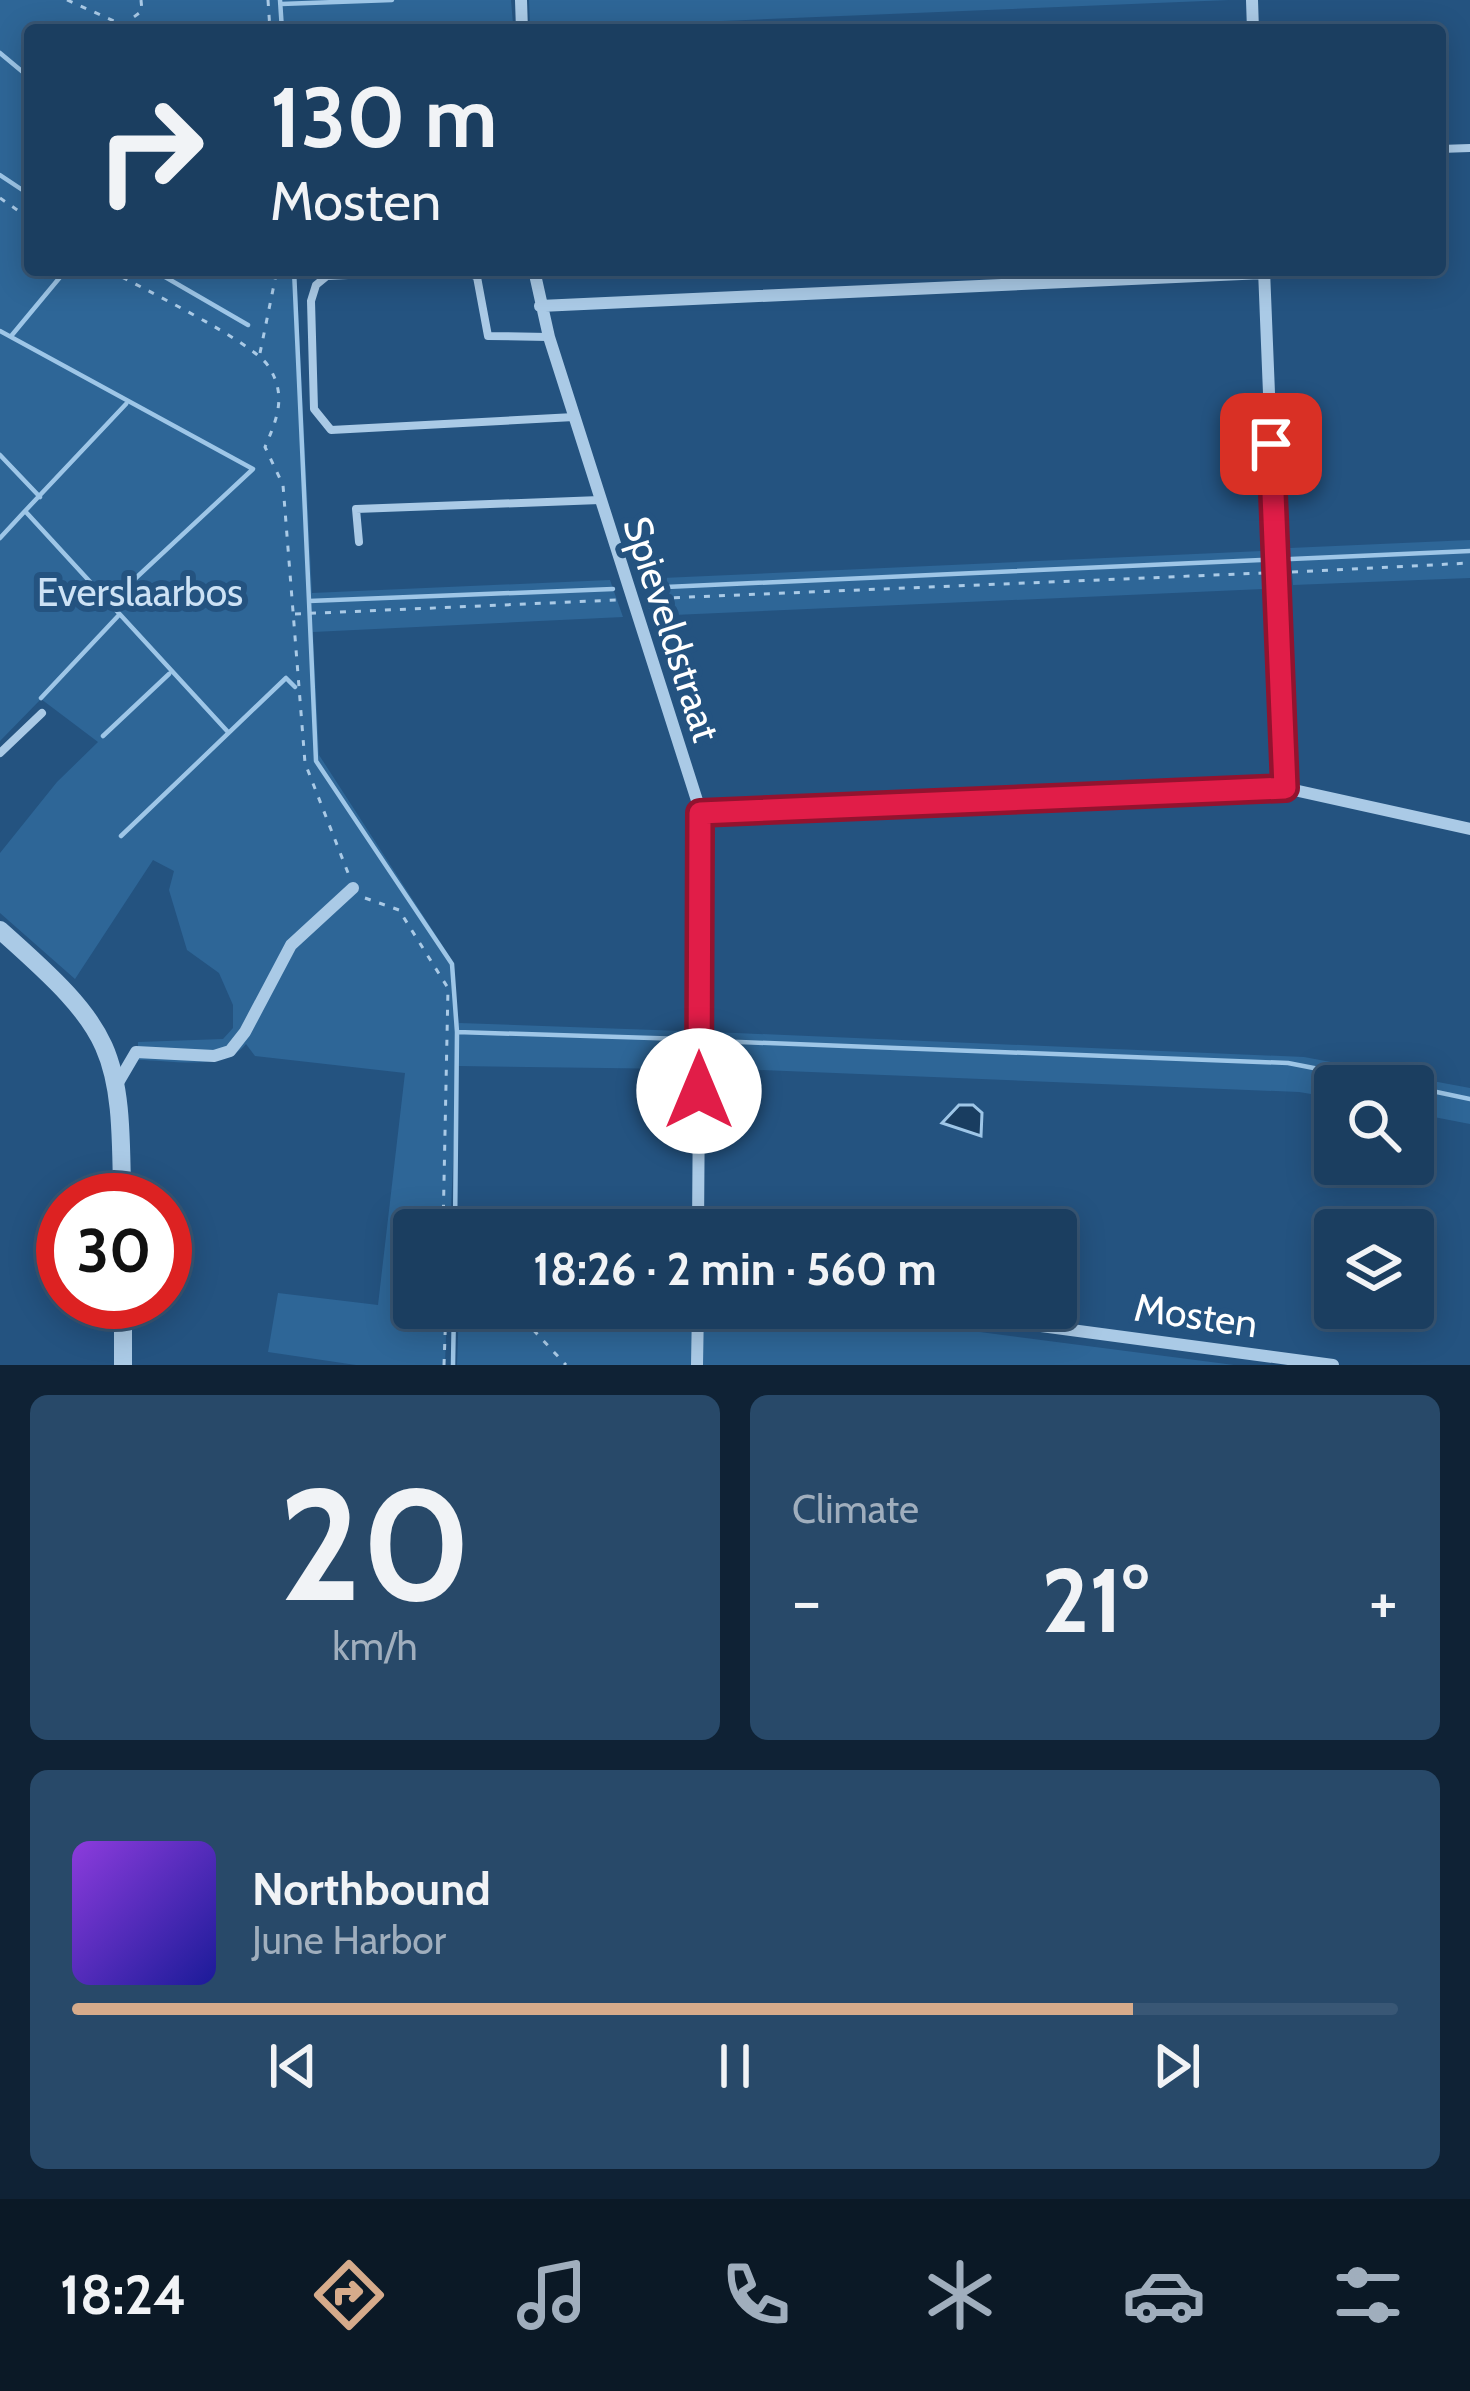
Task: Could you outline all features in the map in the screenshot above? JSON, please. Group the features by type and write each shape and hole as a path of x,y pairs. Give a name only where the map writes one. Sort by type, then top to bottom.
{"street":[{"name":"Spieveldstraat","path":"535,276 549,337 700,813 698,1209"},
{"path":"540,306 1179,276"},
{"path":"1264,276 1285,788"},
{"path":"700,813 1285,788 1470,829"},
{"path":"108,1048 214,1056 230,1051 291,945 352,888"},
{"path":"0,930 59,985 108,1048 119,1081 121,1173"},
{"path":"119,1081 136,1052"},
{"path":"123,1329 123,1365"},
{"path":"697,1365 698,1329"},
{"name":"Mosten","path":"1064,1329 1333,1365"}],"lane":[{"path":"327,276 316,284 311,301 314,409 331,430 574,417"},
{"path":"475,276 488,336 549,337"},
{"path":"359,542 356,509 600,500"},
{"path":"0,753 42,713"}],"path":[{"path":"68,0 121,24"},
{"path":"124,24 142,11 141,0"},
{"path":"120,276 268,364 280,399 279,416 265,447 283,485 304,763 356,895 399,910 448,988 443,1209"},
{"path":"259,355 277,276"},
{"path":"295,614 1470,563"},
{"path":"444,1365 445,1329"},
{"path":"533,1329 566,1365"}],"green space":[{"name":"Everslaarbos","path":"0,0 511,0 513,24 24,24 24,276 296,276 312,593 610,580 623,617 313,632 319,755 450,957 459,1023 682,1031 682,1069 459,1066 458,1054 451,1209 393,1209 393,1329 446,1329 445,1365 356,1365 268,1352 278,1293 378,1305 405,1073 255,1056 246,1044 236,1053 211,1061 138,1060 138,1042 223,1039 233,1028 233,1005 219,973 187,950 169,890 174,871 153,860 75,979 0,913 0,853 57,782 98,742 41,699 0,741"},
{"path":"529,0 1229,0 651,24 530,24"},
{"path":"1470,540 1470,578 1293,585 1290,548"},
{"path":"1262,551 1263,589 651,616 640,579"},
{"path":"713,1032 1304,1057 1347,1065 1314,1065 1314,1094 712,1068"},
{"path":"1434,1081 1470,1088 1470,1124 1434,1117"},
{"path":"458,1329 957,1329 1234,1365 457,1365"}],"shaded area":[{"path":"959,1105 973,1105 982,1113 981,1136 942,1123"}],"waterway":[{"path":"280,0 282,24"},
{"path":"281,4 392,0"},
{"path":"0,53 24,73"},
{"path":"0,175 24,191"},
{"path":"12,335 61,276"},
{"path":"163,276 248,325"},
{"path":"294,276 309,601 613,589"},
{"path":"0,331 253,469 109,603"},
{"path":"25,511 126,404"},
{"path":"0,455 40,497"},
{"path":"0,538 25,511 228,732"},
{"path":"1291,559 1470,551"},
{"path":"644,588 1261,560"},
{"path":"309,601 316,761 452,964 457,1032 684,1039"},
{"path":"41,698 119,615"},
{"path":"103,736 169,674"},
{"path":"121,836 286,678 295,687"},
{"path":"455,1209 457,1032"},
{"path":"715,1041 1288,1063 1314,1068"},
{"path":"1434,1091 1470,1099"},
{"path":"453,1365 454,1329"}],"route":[{"path":"699,1091 700,813 1285,788 1271,444"}]}
